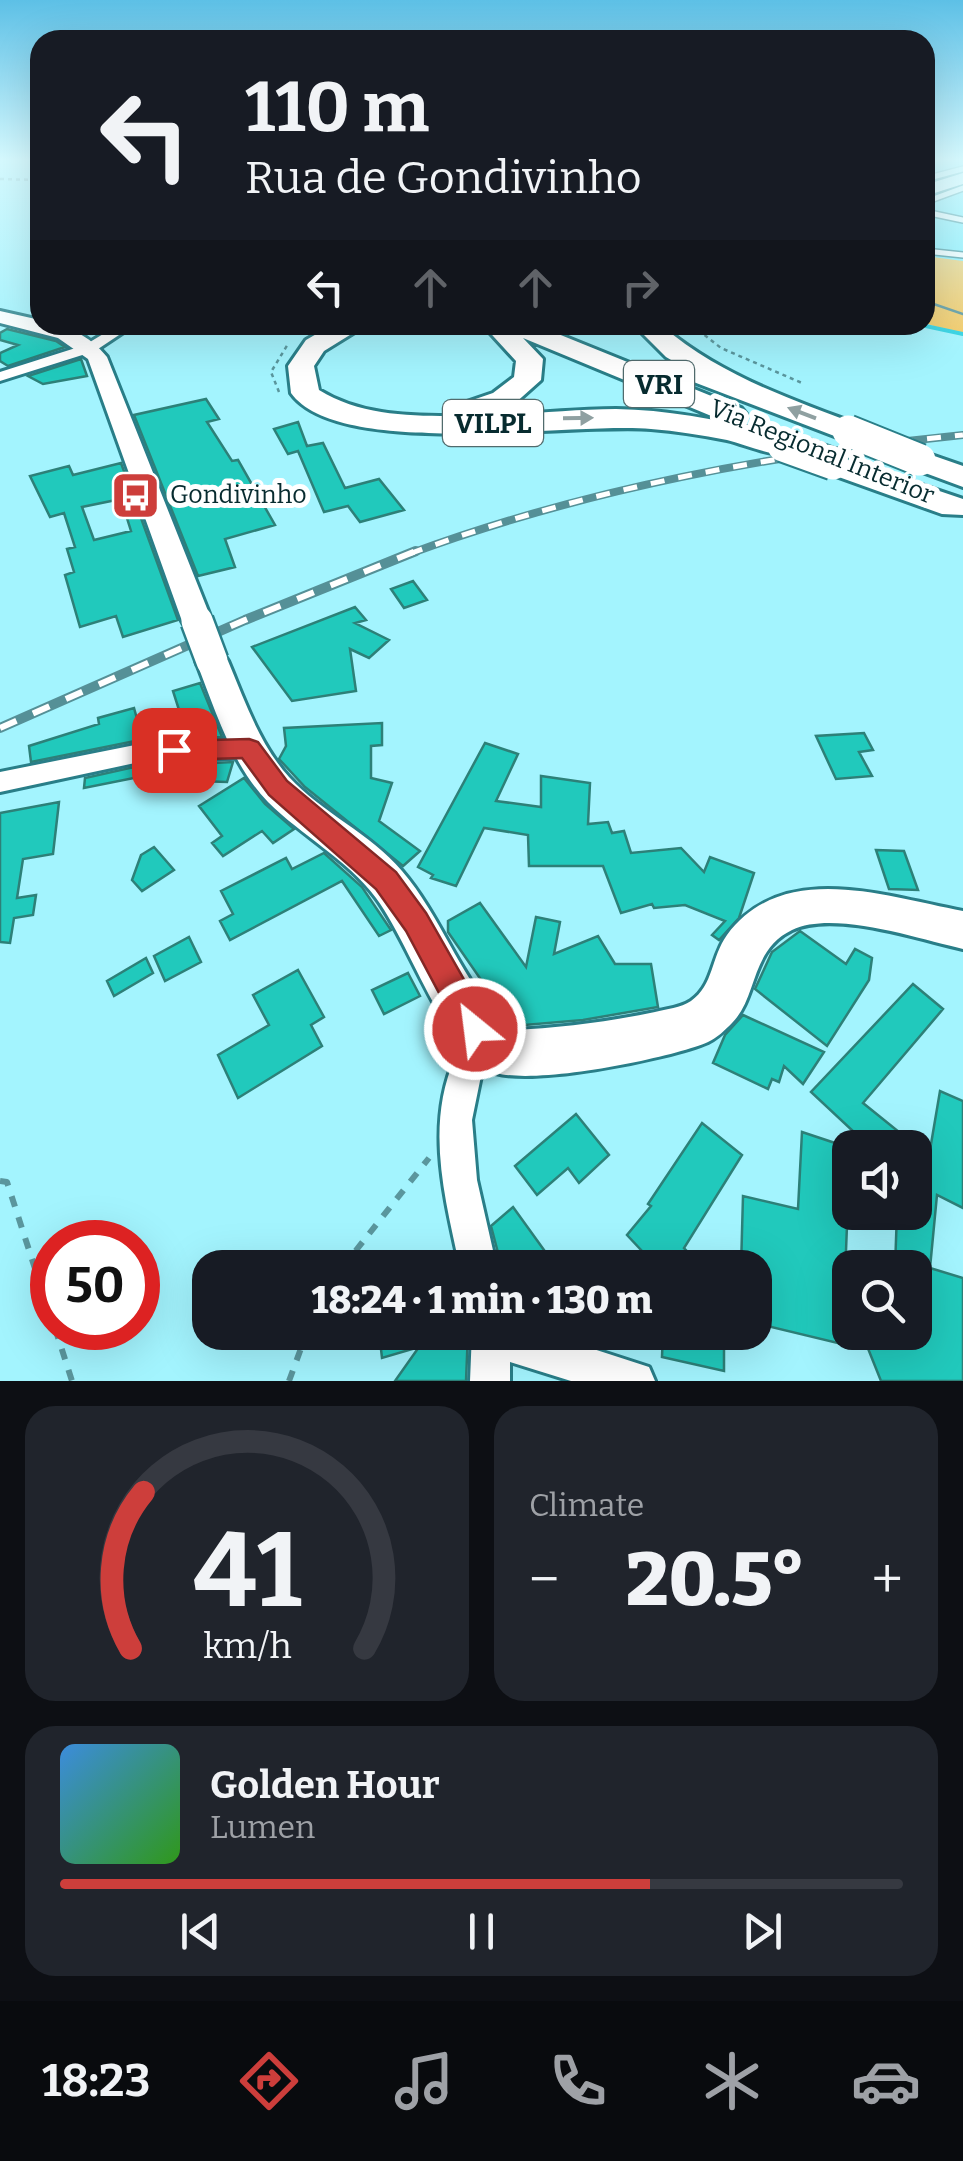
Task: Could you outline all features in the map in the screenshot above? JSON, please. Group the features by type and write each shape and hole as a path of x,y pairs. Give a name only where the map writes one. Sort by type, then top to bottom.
{"highway":[{"name":"VILPL","path":"336,335 310,349 299,372 300,383 314,398 364,420 438,426 578,418 648,420 710,428 844,452 960,498"},
{"name":"VILPL","path":"349,335 324,352 318,361 317,379 329,394 351,406 411,417 484,407 504,399 527,380 530,359 505,335"},
{"name":"Via Regional Interior","path":"537,335 793,444"},
{"name":"Via Regional Interior","path":"596,335 756,396 844,452 920,460 960,498"},
{"path":"657,335 674,351 756,396"}],"main road":[{"path":"0,316 30,324"},
{"path":"71,335 90,348 104,376 249,748 278,788 386,880 416,922 475,1029 502,1052 583,1050 698,1024 721,1004 742,949 780,914 834,904 963,930"}],"street":[{"path":"0,378 90,348 111,335"},
{"path":"0,782 135,754 249,748"},
{"path":"475,1250 455,1164 456,1125 460,1086 470,1057 484,1038"},
{"path":"490,1381 491,1350"},
{"path":"539,1350 635,1381"}],"lane":[{"path":"935,252 963,255"}],"path":[{"path":"705,335 721,348 802,383"},
{"path":"356,1250 456,1125"},
{"path":"0,1181 7,1182 30,1251"},
{"path":"62,1350 72,1381"},
{"path":"289,1381 300,1350"}],"shaded area":[{"path":"935,224 963,224 963,310 935,300"},
{"path":"935,257 963,261 963,336 935,326"}],"building":[{"path":"7,329 56,341 65,347 8,366 0,361 0,353 18,345 0,340 0,333"},
{"path":"81,359 87,376 43,384 28,376"},
{"path":"206,399 219,419 207,422 232,461 238,460 275,525 225,539 235,567 198,576 134,415"},
{"path":"298,422 307,446 323,443 345,488 379,479 404,510 360,522 348,506 324,512 298,451 288,454 274,429"},
{"path":"121,463 178,620 123,637 116,616 80,627 65,575 74,572 67,549 75,547 64,513 50,517 30,476 69,466 73,475","holes":["121,499 131,531 94,540 82,507"]},
{"path":"413,581 427,600 404,608 391,589"},
{"path":"355,607 366,620 355,623 389,640 369,658 350,649 356,691 292,701 252,647"},
{"path":"200,683 222,737 135,741 31,762 29,746 99,724 98,718 134,708 139,726 180,713 173,691"},
{"path":"382,723 382,745 371,746 371,778 392,783 379,821 420,851 403,866 305,787 279,759 286,746 284,728"},
{"path":"864,733 873,750 859,752 872,776 836,779 816,736"},
{"path":"485,743 518,754 496,801 541,807 541,776 590,783 588,824 608,822 612,833 624,831 631,853 681,848 704,872 710,857 754,873 739,918 719,940 712,935 725,921 685,905 654,908 652,904 621,913 603,866 529,866 528,835 484,828 456,886 431,878 433,875 418,867"},
{"path":"233,762 227,782 168,780 173,765"},
{"path":"134,767 134,778 84,788 85,778"},
{"path":"244,778 265,804 294,829 273,843 262,831 223,856 212,843 222,836 199,806"},
{"path":"59,802 53,854 23,859 17,898 36,895 33,915 14,918 10,943 0,942 0,813"},
{"path":"154,847 174,870 142,891 132,880 141,855"},
{"path":"876,850 904,851 918,890 889,889"},
{"path":"324,853 362,887 391,930 379,936 342,881 230,940 220,921 233,914 221,891 286,858 292,869"},
{"path":"480,903 526,967 536,917 560,922 554,954 598,936 615,964 651,964 658,1007 583,1020 513,1026 448,932 448,921"},
{"path":"800,931 846,964 855,949 872,958 869,980 827,1046 755,989 772,952"},
{"path":"189,937 201,962 165,981 154,956"},
{"path":"146,958 153,973 114,996 107,981"},
{"path":"298,970 324,1017 311,1025 322,1046 238,1098 218,1055 269,1025 253,995"},
{"path":"408,973 420,996 384,1014 372,990"},
{"path":"913,984 943,1009 863,1103 896,1130 852,1130 811,1092"},
{"path":"743,1015 824,1052 803,1084 784,1066 779,1082 772,1079 768,1089 713,1063 725,1035"},
{"path":"940,1091 963,1101 963,1208 937,1195 932,1250 896,1250 896,1230 932,1230 932,1138"},
{"path":"576,1114 609,1155 579,1183 568,1168 537,1195 515,1166"},
{"path":"702,1123 742,1155 686,1250 641,1250 627,1235 651,1206 648,1204"},
{"path":"802,1132 832,1142 832,1230 847,1230 846,1250 832,1250 832,1342 772,1327 772,1250 742,1250 743,1196 798,1209"},
{"path":"513,1207 544,1250 497,1250 491,1226"},
{"path":"932,1269 963,1278 963,1381 881,1381 869,1350 932,1350"},
{"path":"381,1350 409,1350 382,1358"},
{"path":"417,1350 467,1350 466,1381 395,1381"},
{"path":"662,1350 724,1350 724,1371 662,1357"}],"waterway":[{"path":"935,328 963,334"}],"tram line":[{"path":"935,304 963,314"}],"railway":[{"path":"409,554 544,510 682,477 822,452 963,435"},
{"path":"0,728 245,620 416,551"}],"place":[{"name":"Gondivinho","path":"135,495"}],"route":[{"path":"174,750 249,748 278,788 386,880 416,922 475,1029"}]}
